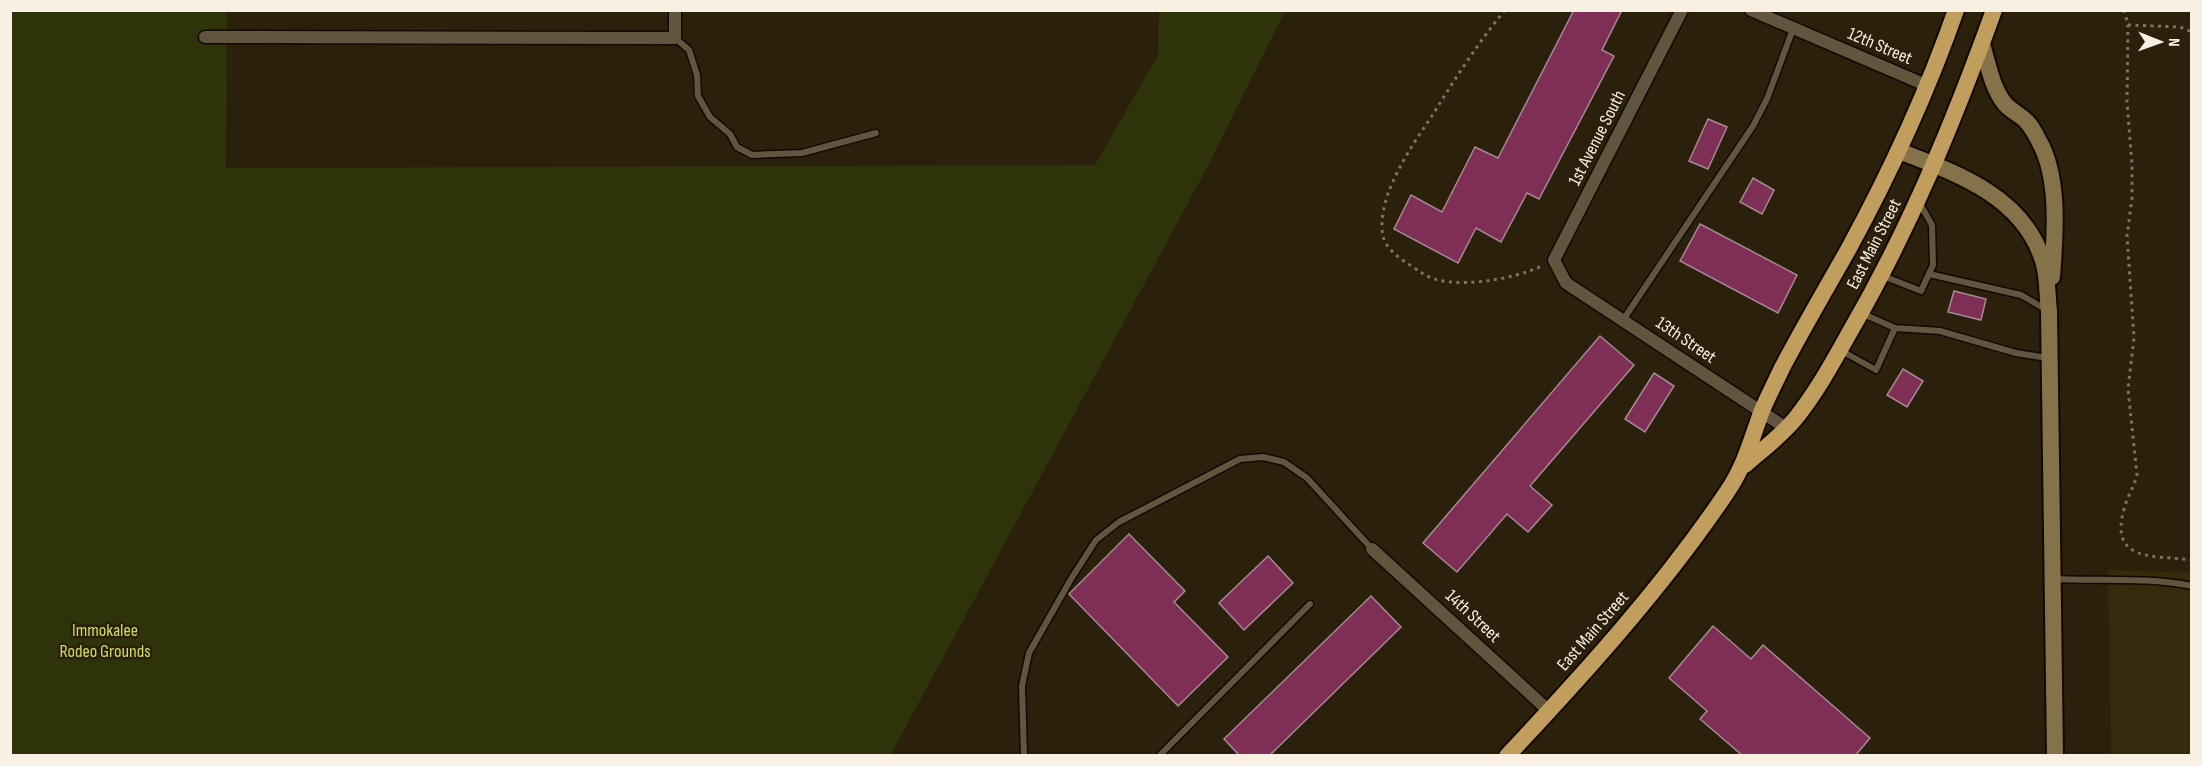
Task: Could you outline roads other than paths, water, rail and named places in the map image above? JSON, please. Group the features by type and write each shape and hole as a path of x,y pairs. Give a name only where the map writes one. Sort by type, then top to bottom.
{"highway":[{"name":"East Main Street","path":"1507,756 1652,593 1727,492 1742,468 1762,412 1800,334 1849,249 1899,151 1928,86 1956,10"},
{"name":"East Main Street","path":"1742,468 1786,428 1806,404 1882,276 1935,165 1994,10"}],"main road":[{"path":"1982,44 1997,91 2006,104 2027,123 2040,142 2052,176 2054,203 2049,359 2055,756"},
{"path":"1899,151 1984,188 2009,206 2026,225 2044,263 2049,311"}],"street":[{"path":"205,37 675,38 675,10"},
{"name":"1st Avenue South","path":"1566,283 1554,260 1682,10"},
{"name":"12th Street","path":"1751,10 1928,86"},
{"name":"13th Street","path":"1566,283 1786,428"},
{"name":"14th Street","path":"1372,549 1549,711"}],"lane":[{"path":"1623,320 1754,126 1767,99 1794,28"},
{"path":"675,38 690,50 698,75 698,96 710,117 730,134 736,147 752,155 802,153 876,134"},
{"path":"1882,276 1921,291 1933,265 1932,225 1918,201"},
{"path":"1929,274 2022,295 2049,311"},
{"path":"1861,313 1895,328 1940,331 2016,353 2049,359"},
{"path":"1840,350 1876,370 1895,328"},
{"path":"1024,756 1022,686 1029,653 1066,587 1096,540 1119,522 1240,459 1263,457 1284,462 1307,478 1372,549"},
{"path":"2053,579 2165,580 2192,586"},
{"path":"1159,756 1310,604"}],"park label":[{"name":"Immokalee Rodeo Grounds","path":"105,640"}]}
